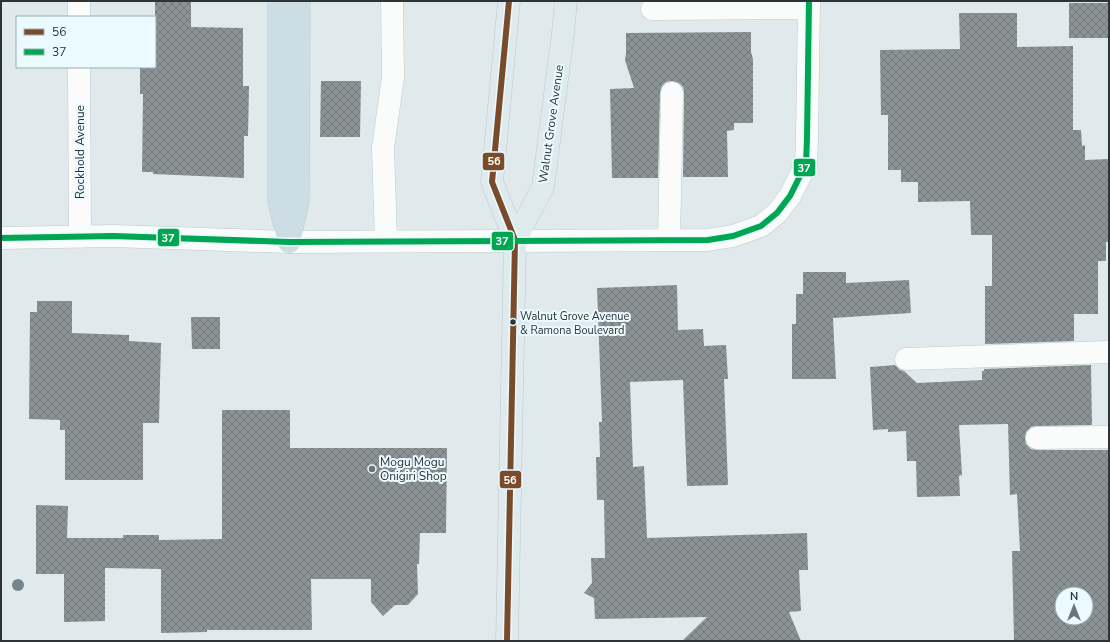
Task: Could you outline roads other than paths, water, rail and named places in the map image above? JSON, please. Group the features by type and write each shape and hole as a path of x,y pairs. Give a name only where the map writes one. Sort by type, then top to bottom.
{"highway":[{"path":"278,1 279,201 290,242"},
{"path":"290,242 298,201 299,1"}],"main road":[{"name":"Walnut Grove Avenue","path":"507,641 516,240 492,182 509,1"},
{"name":"Walnut Grove Avenue","path":"516,240 543,187 566,1"}],"street":[{"path":"79,1 79,16"},
{"path":"386,241 383,148 393,77 392,1"},
{"path":"1,238 113,236 290,242 708,240 733,236 761,226 777,213 790,196 806,164 809,5 652,9"},
{"name":"Rockhold Avenue","path":"79,68 80,237"},
{"path":"669,240 672,94"},
{"path":"906,359 1109,352"},
{"path":"1036,438 1109,437"}],"place":[{"name":"Walnut Grove Avenue & Ramona Boulevard","path":"513,322"},
{"name":"Mogu Mogu Onigiri Shop","path":"372,469"}]}
